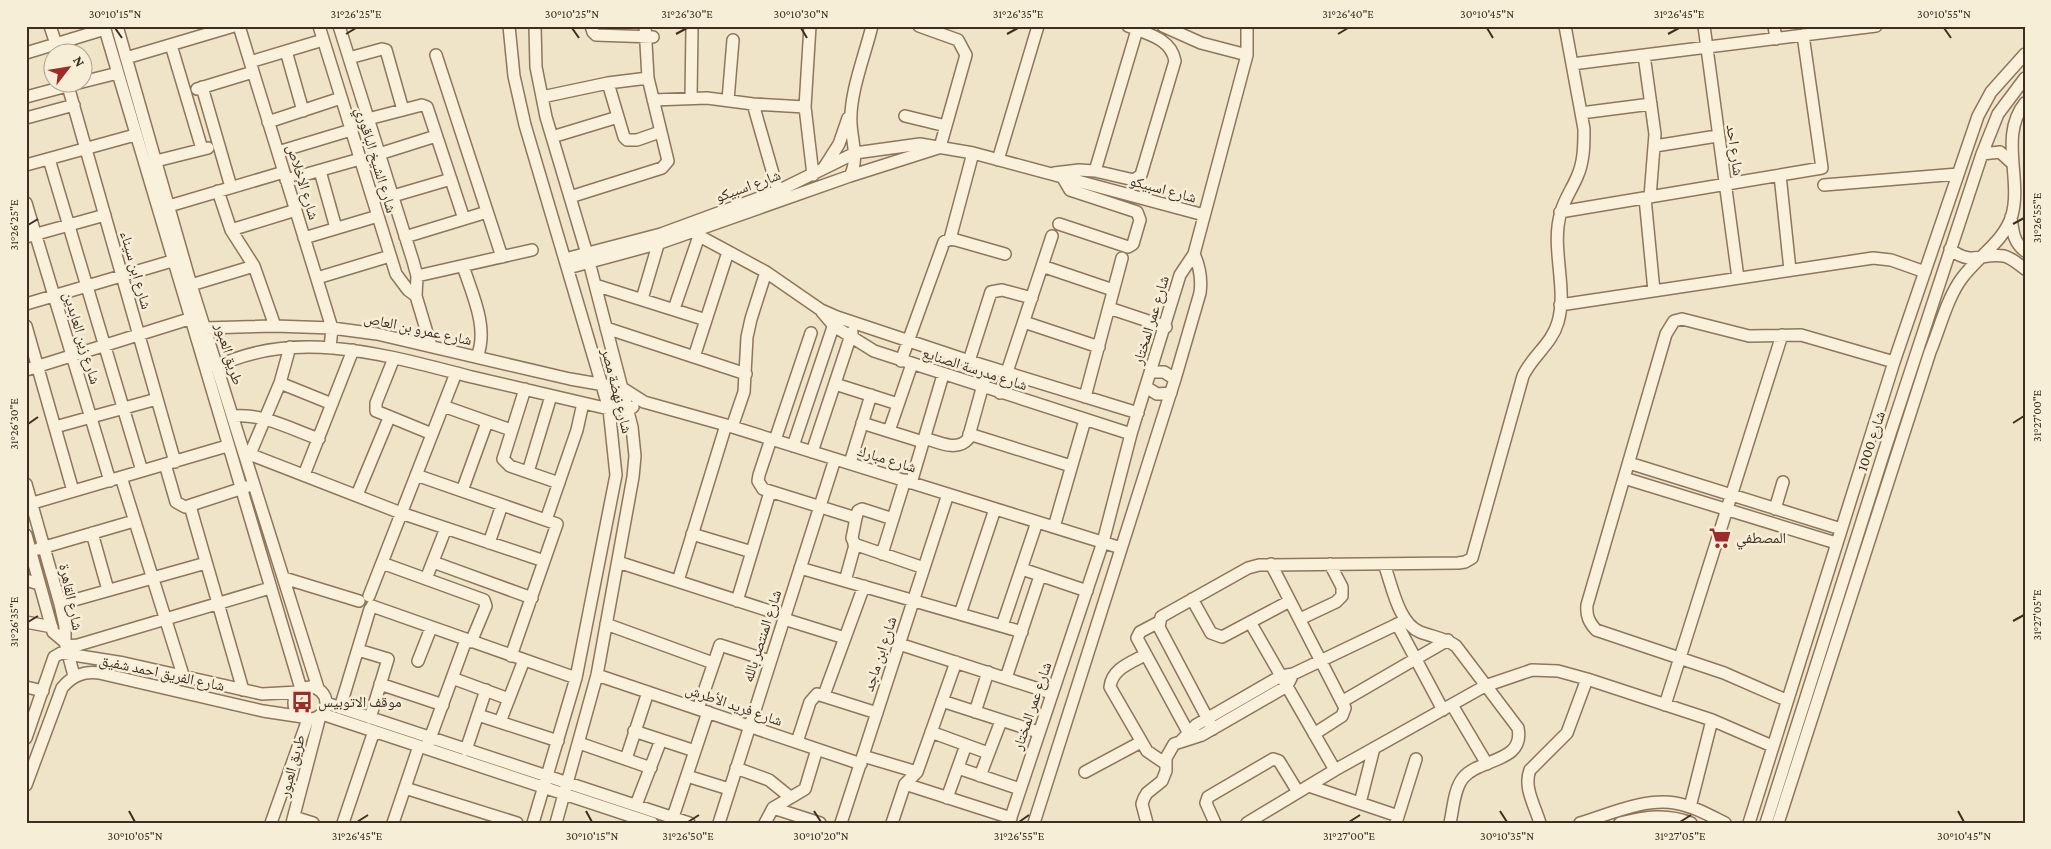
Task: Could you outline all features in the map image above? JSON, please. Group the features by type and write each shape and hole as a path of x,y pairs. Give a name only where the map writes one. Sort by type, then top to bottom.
{"street":[{"path":"50,26 55,42"},
{"name":"طريق العبور","path":"117,26 191,285 232,416 247,453 254,485 318,688"},
{"path":"126,58 234,26"},
{"name":"شارع الإخلاص","path":"239,26 332,328 330,348"},
{"name":"شارع الشيخ الباقوري","path":"319,26 390,256 401,283 416,296"},
{"name":"شارع الشيخ الباقوري","path":"338,26 406,237 417,276 416,296 431,346"},
{"name":"شارع نهضة مصر","path":"509,26 519,100 609,409 616,475 576,678 533,823"},
{"name":"شارع نهضة مصر","path":"535,26 536,67 542,97 588,258 634,437 634,465 597,675 580,743 563,794 556,823"},
{"path":"570,197 662,168 668,158 648,78 648,33 608,31 596,34 592,32 591,26"},
{"path":"810,26 805,107 818,172"},
{"path":"818,172 839,144 852,104 872,26"},
{"path":"919,26 958,40 966,55 940,147"},
{"path":"998,160 1038,26"},
{"path":"1163,26 1201,43 1247,55"},
{"path":"1034,823 1171,393 1200,293 1201,279 1194,254 1247,55 1247,26"},
{"path":"1185,736 1138,642 1137,634 1159,622 1166,614 1248,568 1271,564 1458,563 1472,558 1523,376 1532,360 1551,339 1558,323 1560,305 1558,228 1560,212 1582,160 1584,129 1565,26"},
{"name":"شارع احد","path":"1704,26 1717,136 1738,278"},
{"path":"1774,26 1776,39"},
{"path":"1572,64 1776,39 1821,30 1876,26"},
{"path":"62,42 104,28"},
{"name":"طريق العبور","path":"104,28 300,691"},
{"path":"691,98 692,28"},
{"path":"1050,174 1072,170 1095,171 1134,180 1141,175 1175,61 1169,45 1163,40 1133,28 1095,171"},
{"path":"1560,212 1822,168 1803,35"},
{"path":"186,92 251,67 286,51 323,40"},
{"path":"728,100 732,40"},
{"path":"171,45 202,149"},
{"path":"26,53 42,48"},
{"path":"349,58 382,49 386,50 403,110"},
{"path":"286,51 302,111"},
{"path":"1749,823 1786,700 1894,362 1978,116 1986,100 2025,54"},
{"path":"436,55 502,257"},
{"path":"1644,55 1655,146 1648,198 1654,291"},
{"path":"92,80 118,73"},
{"path":"542,97 608,83 648,78"},
{"name":"شارع 1000","path":"1766,823 1982,154 1998,114 2025,78"},
{"path":"608,83 624,137 627,140 637,140 660,132"},
{"path":"202,87 231,187"},
{"path":"26,97 45,92"},
{"name":"شارع ابن سيناء","path":"70,92 157,399 176,502 180,505 190,506"},
{"path":"268,122 341,98"},
{"path":"653,100 691,98 805,107"},
{"name":"شارع 1000","path":"1778,823 1930,352 1956,287 1969,269 1982,258 2002,234 2011,217 2016,189 2013,164 2014,125 2025,103"},
{"path":"753,104 778,191"},
{"path":"850,176 854,166 855,154 850,121 852,104"},
{"path":"1581,113 1651,104"},
{"path":"26,118 74,105"},
{"path":"368,119 426,106 464,219"},
{"path":"904,116 946,126"},
{"path":"552,137 618,117"},
{"path":"278,152 351,130"},
{"path":"26,166 136,135"},
{"path":"379,154 436,136"},
{"path":"1655,146 1717,136"},
{"path":"156,161 219,145"},
{"name":"شارع اسبيكو","path":"566,264 660,238 778,191 855,154 910,145 940,147 973,153 1204,215"},
{"name":"شارع اسبيكو","path":"660,238 696,234 850,176 940,147"},
{"path":"1982,154 2000,152 2013,164"},
{"path":"889,432 898,404 908,341 940,247 950,239 973,153"},
{"path":"49,159 142,471"},
{"path":"169,206 231,187 320,171 360,159"},
{"path":"320,171 336,228"},
{"path":"1824,186 1958,174"},
{"path":"1780,175 1790,270"},
{"path":"1059,224 1128,247 1133,244 1140,220 1136,212 1070,190 1064,178"},
{"path":"392,196 451,179"},
{"path":"218,191 231,230 254,266 275,326"},
{"name":"شارع زين العابدين","path":"26,203 31,235 54,296 91,417 115,479 134,521 183,675"},
{"path":"231,230 296,210"},
{"path":"406,237 487,212"},
{"path":"31,235 105,215"},
{"path":"304,238 378,216"},
{"path":"2011,217 2013,235 2017,244 2025,251"},
{"path":"674,310 696,234"},
{"name":"شارع مدرسة الصنايع","path":"696,234 766,272 822,310 850,337 874,351 943,375 1131,434"},
{"path":"1000,393 1052,236"},
{"path":"642,299 660,238"},
{"path":"950,239 1005,254"},
{"path":"1950,249 1965,258 2003,256 2025,269"},
{"path":"417,276 532,250"},
{"path":"694,357 728,252"},
{"name":"شارع عمر المختار","path":"1010,820 1103,542 1131,434 1166,327 1180,275 1194,254"},
{"path":"317,278 390,256"},
{"path":"1086,397 1122,258"},
{"path":"1560,305 1873,258 1891,260 1925,272"},
{"path":"26,304 172,261"},
{"path":"191,285 254,266"},
{"path":"463,266 482,332 481,348 477,356"},
{"path":"1042,266 1114,290"},
{"path":"678,582 692,534 729,426 744,392 747,337 766,272"},
{"path":"595,285 706,320"},
{"path":"969,361 991,292 1002,290 1032,298"},
{"path":"1109,308 1166,327"},
{"path":"26,370 190,319"},
{"path":"1786,700 1724,673 1596,630 1586,614 1587,604 1666,334 1674,321 1690,320 1749,336 1801,335 1894,362"},
{"path":"793,446 835,321"},
{"name":"شارع مدرسة الصنايع","path":"835,321 856,323 969,361 1138,413"},
{"path":"1024,322 1099,347"},
{"path":"812,452 856,323"},
{"path":"26,326 74,491"},
{"name":"شارع عمرو بن العاص","path":"205,328 275,326 332,328 377,334 622,388"},
{"path":"606,328 746,374"},
{"path":"811,333 758,481 763,489 770,492 856,518"},
{"path":"1665,705 1782,335"},
{"path":"216,367 245,354 261,350 290,347 330,348 353,350 394,358 609,409 628,410 644,402"},
{"path":"290,347 280,382 247,453 401,512 544,561"},
{"path":"304,475 353,350"},
{"path":"394,358 375,406 378,413 432,434"},
{"path":"862,423 889,432 959,446 968,439 988,367"},
{"path":"1151,372 1164,372 1175,379"},
{"path":"340,708 358,650 367,603 456,373"},
{"path":"882,554 893,519 924,440 943,375"},
{"path":"280,382 332,404"},
{"path":"835,384 898,404"},
{"path":"1146,387 1157,394 1171,393"},
{"name":"شارع مبارك","path":"622,388 644,402 773,439 1121,548"},
{"path":"525,389 503,460 507,464 559,484"},
{"path":"850,463 871,395"},
{"path":"528,472 551,396"},
{"path":"55,427 157,399"},
{"path":"546,520 559,484 583,403"},
{"path":"443,406 511,430"},
{"path":"232,416 264,418 318,439"},
{"path":"357,495 388,418"},
{"path":"1054,527 1084,420"},
{"path":"462,492 487,422"},
{"path":"969,434 1071,466"},
{"path":"29,504 228,446"},
{"name":"شارع المنتصر بالله","path":"719,823 835,459"},
{"path":"1629,463 1840,529"},
{"path":"416,475 557,524 511,656"},
{"path":"1624,478 1728,508 1836,543"},
{"path":"1775,508 1783,482"},
{"name":"شارع القاهرة","path":"26,484 29,504 44,547 60,604 65,626 66,647"},
{"path":"243,690 190,506 254,485"},
{"path":"737,601 770,492"},
{"name":"شارع ابن ماجد","path":"841,823 948,494"},
{"path":"489,543 502,505"},
{"path":"845,581 854,544 852,536 858,511 862,509 893,519"},
{"path":"960,614 995,509"},
{"path":"1788,527 1793,514"},
{"path":"30,551 134,521"},
{"path":"1002,626 1038,522"},
{"path":"426,579 446,528"},
{"path":"92,533 108,590"},
{"path":"692,534 752,552"},
{"name":"شارع القاهرة","path":"26,536 53,632 66,647"},
{"path":"854,544 924,568"},
{"path":"433,562 532,598"},
{"path":"618,562 845,638"},
{"path":"60,604 206,563"},
{"path":"382,563 484,600 486,606 452,678 443,705 405,788 393,823"},
{"path":"1271,564 1345,708 1342,716 1314,734"},
{"path":"1300,619 1336,602 1342,596 1342,587 1330,564"},
{"path":"1384,564 1401,622 1416,659 1487,764"},
{"path":"800,568 1022,632"},
{"path":"1022,569 1086,592"},
{"path":"1006,678 1040,576"},
{"path":"284,578 367,603 431,628 576,678"},
{"path":"26,580 39,584"},
{"path":"824,695 864,586"},
{"path":"26,738 54,658 66,647 270,588"},
{"path":"1192,599 1210,633 1216,637 1222,637 1290,601"},
{"path":"26,622 52,627"},
{"path":"1159,622 1161,632 1210,724"},
{"path":"1250,622 1335,770"},
{"path":"1401,622 1418,631 1448,640 1456,646 1518,728 1520,737 1518,745 1512,752 1468,774 1460,782 1450,823"},
{"path":"1147,823 1142,804 1144,798 1147,793 1162,781 1169,750 1185,736 1202,735 1210,724 1293,674 1401,622"},
{"path":"606,624 714,663"},
{"path":"418,661 431,628"},
{"path":"1343,701 1448,640"},
{"path":"899,644 1051,693"},
{"path":"673,817 695,752 703,710 720,645 770,662"},
{"path":"26,785 62,688 74,676 66,647"},
{"name":"شارع الفريق احمد شفيق","path":"66,647 243,690 280,694 300,691"},
{"path":"358,650 388,659 370,718"},
{"path":"1145,654 1115,672 1110,687 1147,752 1166,764"},
{"path":"500,722 524,660"},
{"path":"892,823 905,784 918,772 956,662"},
{"path":"1250,821 1335,770 1485,686 1532,670 1558,671 1587,679 1712,720 1772,746"},
{"name":"شارع الفريق احمد شفيق","path":"74,676 90,672 98,673 263,711 305,718"},
{"path":"975,712 988,672"},
{"name":"شارع فريد الأطرش","path":"597,675 817,749 918,772"},
{"path":"452,678 509,699"},
{"path":"1540,823 1527,784 1527,777 1530,770 1566,732 1587,679"},
{"path":"380,684 443,705"},
{"path":"323,711 323,693 318,688 312,686 300,691 294,706 305,718 323,711 340,708 370,718 425,744 466,750 546,782 563,794 652,823"},
{"path":"26,687 43,691"},
{"path":"466,750 486,690"},
{"path":"626,759 648,692"},
{"path":"797,742 812,698 817,694 877,714"},
{"path":"942,700 1038,732"},
{"path":"323,711 374,731 425,744 546,782 567,782 689,823"},
{"name":"طريق العبور","path":"293,820 323,711"},
{"path":"478,715 558,741"},
{"name":"طريق العبور","path":"271,823 305,718"},
{"path":"1690,807 1712,720"},
{"path":"980,776 1001,721"},
{"path":"343,823 374,731"},
{"path":"634,731 695,752"},
{"path":"931,732 988,753"},
{"path":"636,805 661,740"},
{"path":"1085,772 1140,742"},
{"path":"580,743 650,768"},
{"path":"947,798 966,745"},
{"path":"1360,803 1374,748"},
{"path":"765,823 773,808 805,789 817,749"},
{"path":"1215,823 1206,806 1208,797 1273,759 1279,762 1304,789 1360,803 1397,819 1416,759"},
{"path":"736,768 769,780 790,797"},
{"path":"958,768 1020,789"},
{"path":"687,776 729,789"},
{"path":"905,784 1010,820"},
{"path":"405,788 517,823"},
{"path":"1580,823 1650,803 1674,803 1690,807 1726,823"},
{"path":"773,808 820,823"},
{"path":"1620,823 1656,816 1669,816 1691,823"},
{"path":"293,820 313,823"},
{"path":"1250,821 1264,823"}],"place":[{"name":"المصطفي","path":"1720,538"},
{"name":"موقف الاتوبيس","path":"302,702"}]}
